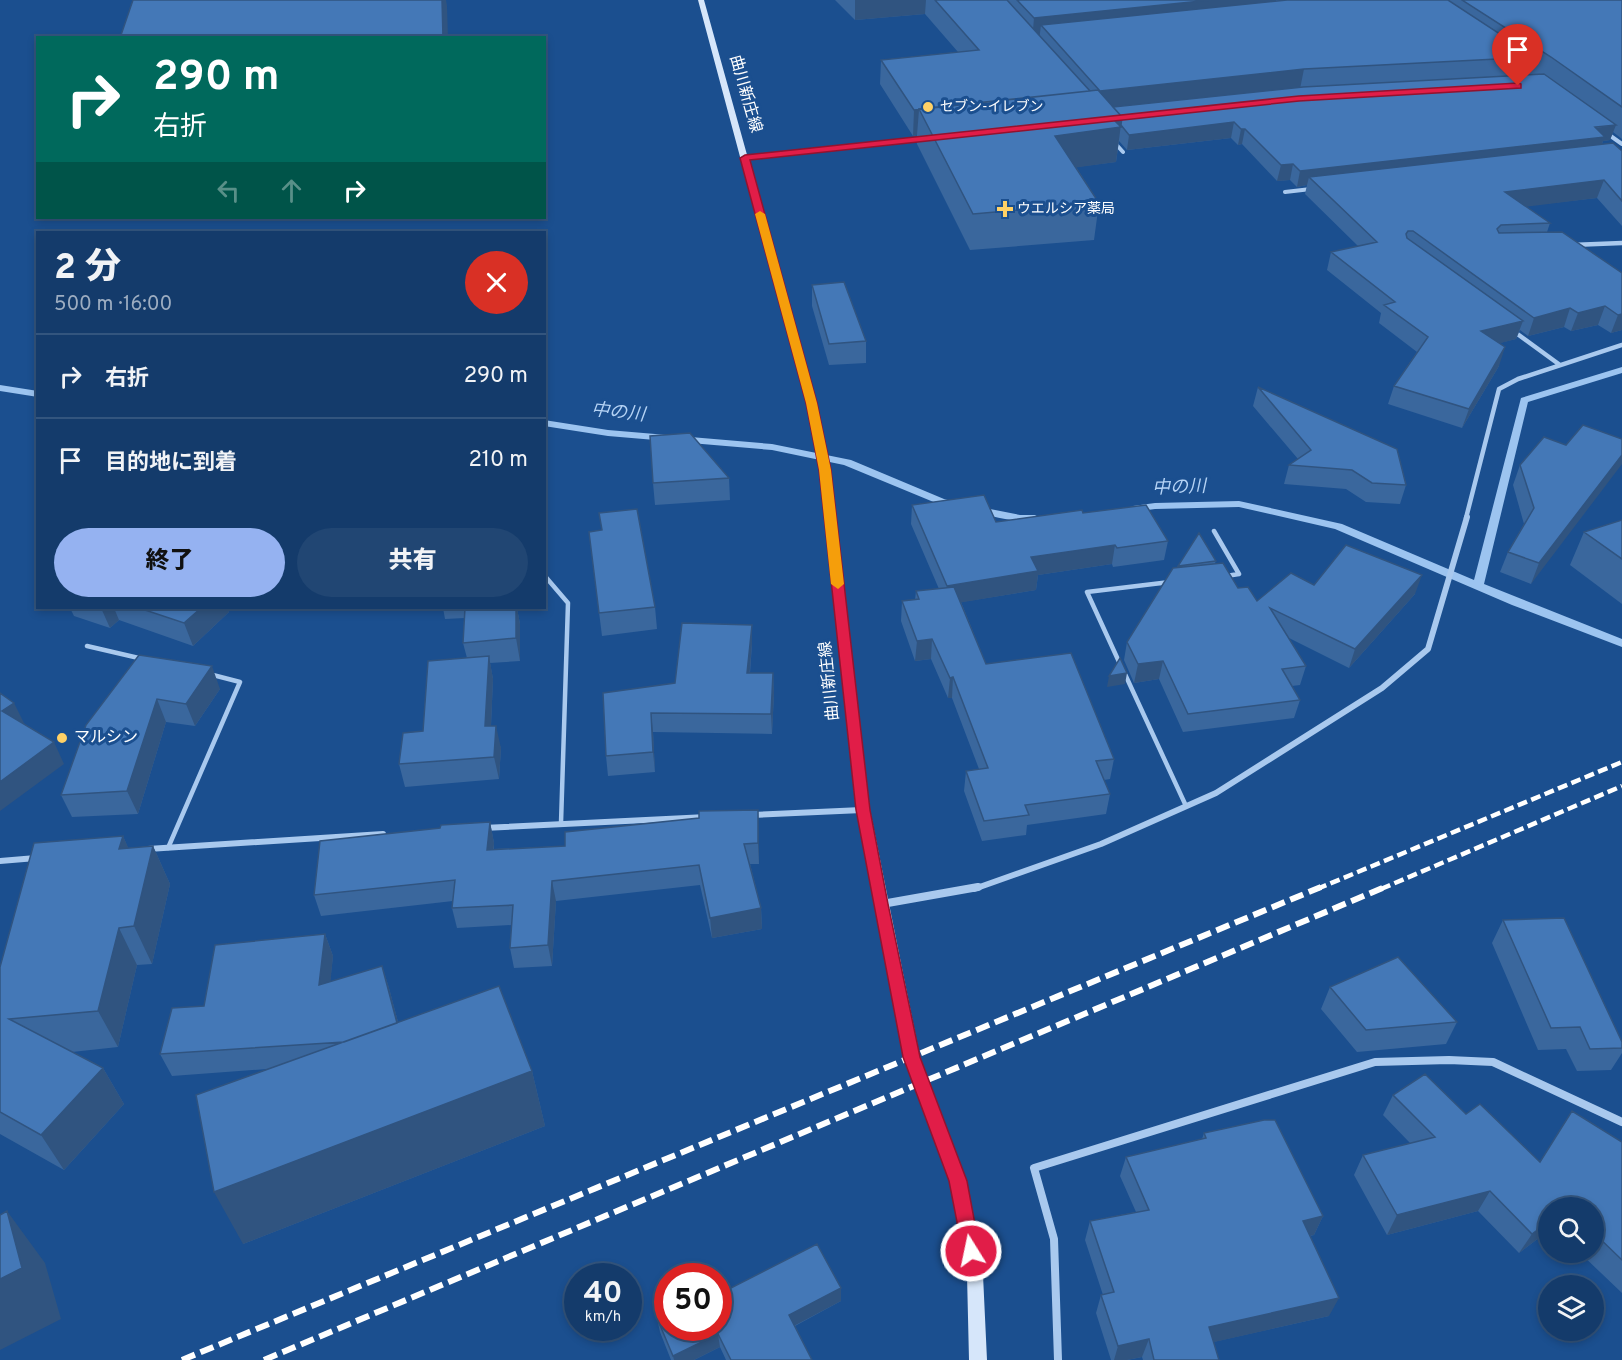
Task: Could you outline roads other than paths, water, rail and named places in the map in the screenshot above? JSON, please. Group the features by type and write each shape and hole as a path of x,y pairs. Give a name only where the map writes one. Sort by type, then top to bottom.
{"main road":[{"name":"曲川新庄線","path":"700,0 811,403 825,470 863,810 912,1057 958,1181 975,1275 978,1360"}],"street":[{"path":"1604,131 1622,144"},
{"path":"1110,136 1123,152"},
{"path":"745,158 930,138"},
{"path":"1285,192 1320,188"},
{"path":"1565,245 1622,243"},
{"path":"1502,323 1560,365"},
{"path":"880,904 973,889 1101,844 1216,793 1382,688 1428,649 1455,559 1499,389 1518,380 1622,345"},
{"path":"746,816 863,810"},
{"path":"477,829 711,817"},
{"path":"134,850 394,834"},
{"path":"0,861 45,857"},
{"path":"1058,1360 1054,1239 1034,1168 1375,1062 1449,1060 1492,1062 1622,1122"}],"lane":[{"path":"1214,531 1239,574 1216,577"},
{"path":"546,576 568,603 561,823"},
{"path":"1180,581 1087,592 1186,806"},
{"path":"87,646 153,661"},
{"path":"168,848 240,682 207,674"}],"waterway":[{"path":"1478,586 1524,400 1622,370"},
{"name":"中の川","path":"0,388 36,394"},
{"name":"中の川","path":"546,423 608,433 772,447 847,462 940,501 955,505"},
{"name":"中の川","path":"1133,509 1155,506 1239,504 1338,526 1478,586"},
{"name":"中の川","path":"975,509 1020,518 1035,518"},
{"name":"中の川","path":"1478,586 1622,643"}],"railway":[{"path":"1317,889 1622,762"},
{"path":"1381,889 1622,786"},
{"path":"182,1360 1321,887"},
{"path":"264,1360 1385,887"}],"place":[{"name":"セブン-イレブン","path":"928,107"},
{"name":"ウエルシア薬局","path":"1005,209"},
{"name":"マルシン","path":"62,738"}]}
